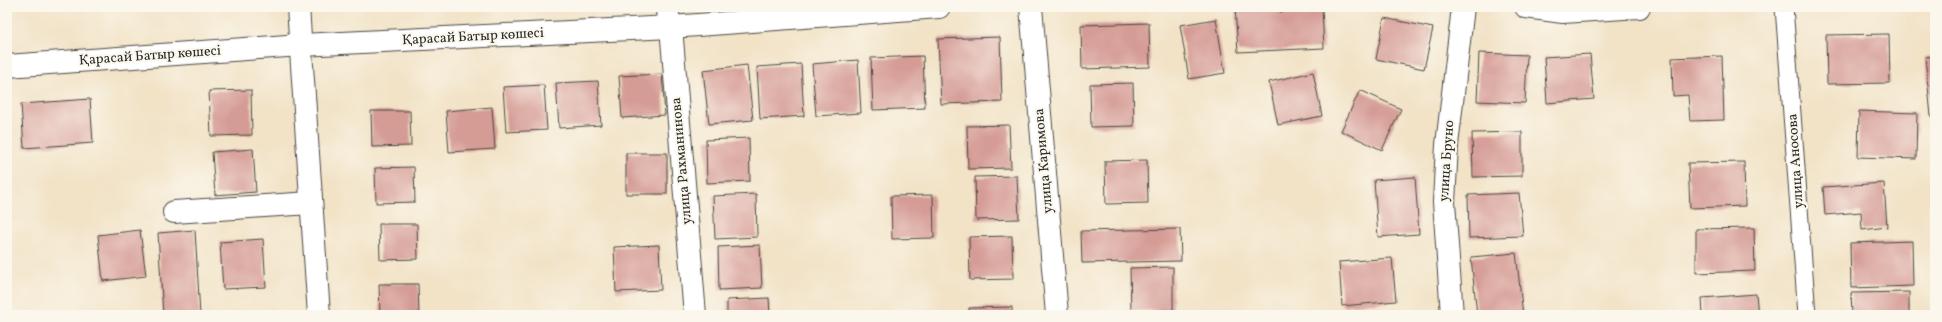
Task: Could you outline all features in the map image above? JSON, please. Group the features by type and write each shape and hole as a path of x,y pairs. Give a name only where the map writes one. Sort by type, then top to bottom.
{"street":[{"path":"298,7 319,315"},
{"name":"Қарасай Батыр көшесі","path":"7,66 669,17 939,7"},
{"name":"улица Каримова","path":"1031,7 1057,315"},
{"name":"улица Бруно","path":"1452,315 1444,202 1447,145 1463,7"},
{"path":"1526,7 1563,12 1589,9 1639,7"},
{"name":"улица Рахманинова","path":"669,17 695,315"},
{"path":"174,212 311,203"}],"lane":[{"name":"улица Аносова","path":"1784,7 1807,315"}],"building":[{"path":"79,7 102,7 102,8 79,10"},
{"path":"1235,7 1280,7 1280,12 1322,9 1324,48 1238,52"},
{"path":"1384,18 1433,28 1424,69 1376,59"},
{"path":"1216,19 1225,73 1189,79 1180,25"},
{"path":"1149,23 1150,67 1082,69 1081,25"},
{"path":"1889,34 1890,83 1827,84 1826,35"},
{"path":"1000,37 1002,102 941,104 938,39"},
{"path":"1479,53 1527,55 1525,103 1477,101"},
{"path":"1590,54 1594,99 1547,103 1544,57"},
{"path":"923,56 925,108 873,110 871,58"},
{"path":"1722,56 1724,120 1690,121 1688,95 1673,96 1672,58"},
{"path":"1935,56 1935,116 1931,116 1925,57"},
{"path":"858,60 861,113 816,116 812,64"},
{"path":"801,64 804,116 760,119 757,67"},
{"path":"747,65 753,120 709,124 703,70"},
{"path":"1313,72 1322,116 1278,125 1269,82"},
{"path":"662,74 665,115 622,118 619,76"},
{"path":"598,81 601,125 559,128 556,83"},
{"path":"1133,83 1134,126 1091,127 1090,84"},
{"path":"544,85 547,130 506,132 503,87"},
{"path":"251,90 252,135 211,136 209,91"},
{"path":"1360,90 1401,109 1382,150 1341,131"},
{"path":"90,99 93,143 24,148 21,104"},
{"path":"492,107 495,149 449,152 446,111"},
{"path":"371,111 410,111 411,146 372,147"},
{"path":"1859,111 1917,113 1916,159 1858,157"},
{"path":"1009,125 1011,168 968,169 967,126"},
{"path":"1522,132 1522,176 1473,177 1472,133"},
{"path":"749,138 750,181 707,183 706,140"},
{"path":"253,149 256,192 215,195 212,152"},
{"path":"626,153 667,153 667,194 626,194"},
{"path":"1147,160 1148,203 1106,204 1105,161"},
{"path":"1744,162 1745,206 1690,208 1688,163"},
{"path":"414,167 415,202 376,203 375,168"},
{"path":"1017,176 1019,219 976,220 975,177"},
{"path":"1415,177 1419,234 1378,237 1374,180"},
{"path":"1884,183 1887,227 1862,230 1861,212 1825,215 1823,187"},
{"path":"1519,193 1523,236 1469,238 1468,195"},
{"path":"756,194 757,237 715,239 713,196"},
{"path":"933,195 934,238 892,239 891,196"},
{"path":"379,224 417,224 418,259 380,260"},
{"path":"1754,228 1755,271 1696,273 1696,229"},
{"path":"1180,229 1181,261 1082,263 1081,231"},
{"path":"140,230 146,276 103,281 98,235"},
{"path":"195,230 200,315 163,315 158,233"},
{"path":"1012,236 1013,279 970,280 969,237"},
{"path":"263,239 266,287 223,289 220,242"},
{"path":"1912,241 1913,286 1851,288 1850,243"},
{"path":"659,245 661,290 616,292 614,247"},
{"path":"760,245 762,288 719,290 718,247"},
{"path":"1516,253 1523,315 1477,315 1471,257"},
{"path":"1392,258 1396,301 1342,306 1339,262"},
{"path":"1173,267 1173,310 1131,311 1130,268"},
{"path":"379,284 418,284 419,315 380,315"},
{"path":"1909,292 1909,315 1852,315 1851,293"},
{"path":"1756,294 1758,315 1703,315 1702,298"},
{"path":"769,298 770,315 727,315 727,300"},
{"path":"1012,307 1012,315 970,315 969,308"}]}
